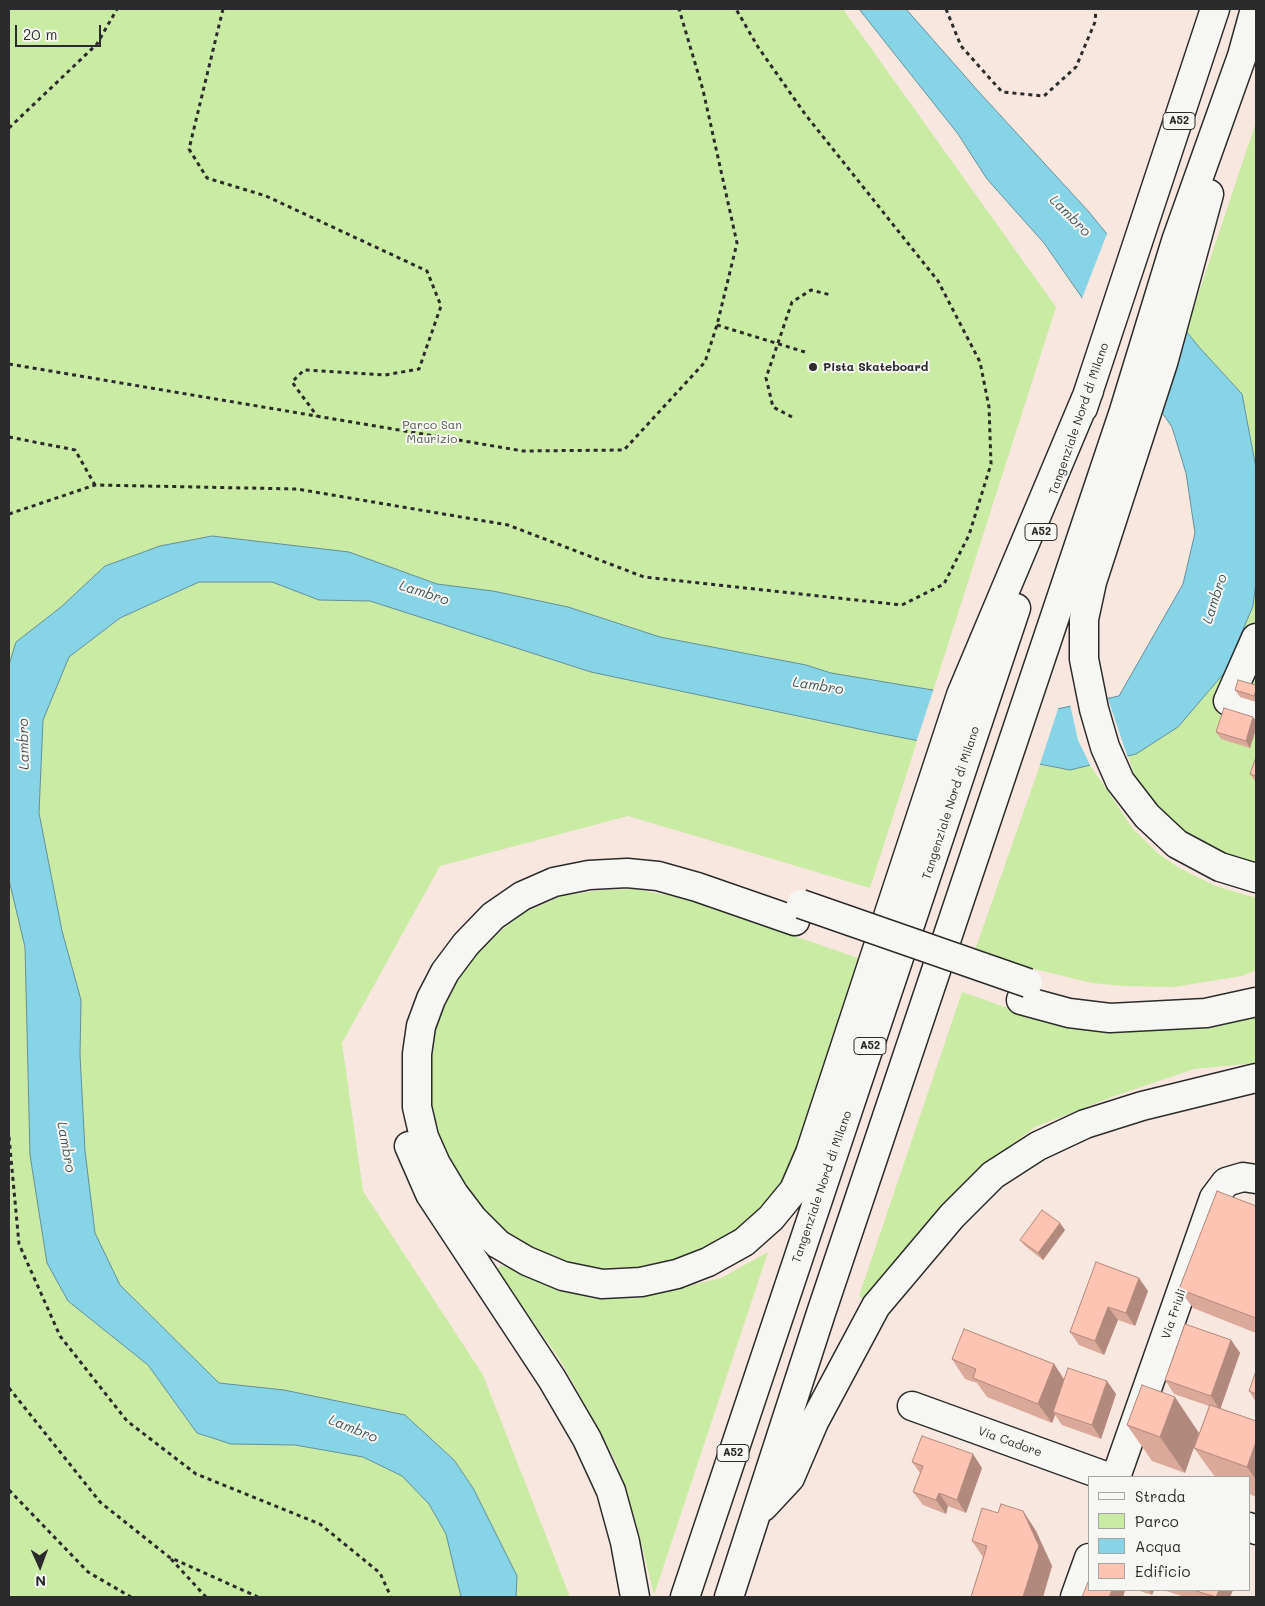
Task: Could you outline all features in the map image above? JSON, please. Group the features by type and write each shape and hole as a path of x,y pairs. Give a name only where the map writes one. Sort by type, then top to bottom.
{"main road":[{"name":"Tangenziale Nord di Milano","path":"685,1597 947,776 982,673 1089,391 1215,9"},
{"path":"1255,9 1133,418 1084,619 1084,659 1094,709 1105,747 1120,781 1147,816 1176,844 1220,867 1256,878"},
{"path":"729,1597 821,1313 1032,686 1133,418"},
{"path":"1253,713 1228,701 1256,638"},
{"path":"798,912 658,876 627,873 589,874 554,882 522,896 493,916 466,944 445,972 431,999 421,1026 417,1054 418,1107 424,1137 436,1164 454,1194 473,1219 498,1244 527,1262 563,1276 602,1284 641,1282 677,1274 708,1262 744,1242 771,1218 794,1190 810,1153 947,776"},
{"path":"636,1597 625,1542 611,1492 587,1439 552,1379 430,1194 406,1140 400,1110 398,1080 398,1053 404,1022 428,964 465,918 488,897 517,879 550,864 586,858 615,856 660,858 702,869 798,912 967,983 1025,992 1159,1001 1204,997 1256,984"},
{"path":"1025,992 1069,1013 1110,1018 1206,1014 1256,1002"},
{"path":"757,1514 790,1478 814,1422 876,1306 952,1216 993,1175 1038,1146 1085,1124 1142,1106 1256,1078"},
{"name":"Via Friuli","path":"1116,1476 1214,1198 1226,1182 1243,1177 1256,1179"},
{"name":"Via Cadore","path":"912,1406 1105,1476"},
{"path":"1076,1597 1088,1561"}],"path":[{"path":"9,128 97,44 117,9"},
{"path":"223,9 189,149 207,178 266,196 427,271 441,306 419,368 385,375 304,370 292,382 317,416"},
{"path":"9,364 523,451 624,450 705,362 717,325 737,243 702,90 679,9"},
{"path":"9,514 95,485 297,490 508,526 644,577 902,605 944,584 969,535 991,464 989,407 980,362 938,281 805,114 758,47 736,9"},
{"path":"946,9 961,46 1002,92 1044,96 1076,67 1095,22 1096,9"},
{"path":"792,417 773,407 766,378 792,302 811,290 831,295"},
{"path":"717,325 805,352"},
{"path":"9,437 75,450 95,485"},
{"path":"9,1137 19,1244 60,1336 127,1421 196,1474 320,1524 380,1573 391,1597"},
{"path":"9,1388 100,1502 168,1557 206,1597"},
{"path":"9,1490 88,1572 131,1597"},
{"path":"168,1557 258,1597"}],"green space":[{"name":"Parco San Maurizio","path":"9,9 843,9 1056,307 870,888 628,816 440,866 342,1043 363,1191 483,1375 570,1597 9,1597"},
{"path":"1256,122 1256,468 1252,449 1199,347 1186,331"},
{"path":"1256,582 1256,869 1224,860 1164,820 1130,776 1134,774 1128,756 1136,754 1253,606"},
{"path":"1040,765 1070,770 1090,765 1134,830 1159,854 1181,869 1216,886 1256,898 1256,970 1242,976 1174,987 1124,986 1092,983 1034,969 975,950"},
{"path":"635,889 687,899 861,959 790,1168 774,1197 744,1228 695,1256 657,1267 589,1268 538,1256 501,1235 466,1197 436,1135 430,1101 427,1058 437,1005 459,971 492,938 523,913 562,896 601,890"},
{"path":"962,992 1017,1011 1116,1028 1156,1030 1256,1016 1256,1063 1194,1069 1112,1097 1035,1127 991,1161 866,1301 859,1296"},
{"path":"768,1252 654,1595 638,1530 616,1462 562,1363 496,1269 502,1265 552,1288 598,1299 637,1298 721,1278"}],"water":[{"name":"Lambro","path":"859,9 906,9 1089,212 1199,347 1242,394 1256,468 1256,582 1253,606 1225,672 1178,727 1136,754 1070,770 873,732 591,672 370,601 319,600 272,582 199,582 120,618 69,657 43,720 39,813 62,931 81,1000 80,1055 85,1151 95,1233 120,1285 219,1383 284,1390 405,1415 454,1460 473,1488 517,1576 516,1597 461,1597 446,1534 429,1504 402,1476 363,1457 295,1445 231,1444 197,1433 148,1365 68,1301 47,1263 30,1155 25,947 9,880 9,665 16,642 61,607 105,566 160,546 212,536 349,552 437,584 493,591 568,607 660,637 806,665 831,673 1052,710 1119,696 1183,584 1195,533 1186,473 1172,427 1044,243 987,179 958,134"}],"pier":[{"path":"1108,231 1187,328 1159,414 1081,301"},
{"path":"934,688 1052,708 1059,706 1039,767 916,743"},
{"path":"1107,696 1128,758 1091,767 1078,740 1070,704"}],"building":[{"path":"1238,680 1256,685 1254,696 1235,690"},
{"path":"1224,708 1253,717 1246,741 1216,732"},
{"path":"1256,757 1256,776 1250,774"},
{"path":"1217,1191 1256,1206 1256,1318 1179,1289"},
{"path":"1042,1210 1060,1223 1038,1253 1020,1240"},
{"path":"1096,1262 1139,1278 1126,1313 1108,1307 1095,1341 1070,1332"},
{"path":"1185,1324 1231,1340 1211,1396 1165,1380"},
{"path":"964,1329 1054,1364 1038,1404 973,1378 976,1369 952,1359"},
{"path":"1068,1368 1107,1381 1092,1425 1053,1412"},
{"path":"1256,1371 1256,1394 1249,1391"},
{"path":"1142,1385 1175,1397 1160,1437 1127,1425"},
{"path":"1210,1405 1256,1421 1256,1442 1247,1467 1194,1448"},
{"path":"922,1436 973,1454 957,1500 939,1493 936,1500 913,1492 923,1466 912,1462"},
{"path":"1001,1504 1023,1511 1039,1546 1023,1597 971,1597 987,1546 972,1541 982,1508 998,1513"},
{"path":"1088,1582 1088,1591 1112,1591 1109,1597 1082,1597"},
{"path":"1196,1591 1219,1591 1216,1597"}],"place":[{"name":"Pista Skateboard","path":"813,367"}]}
